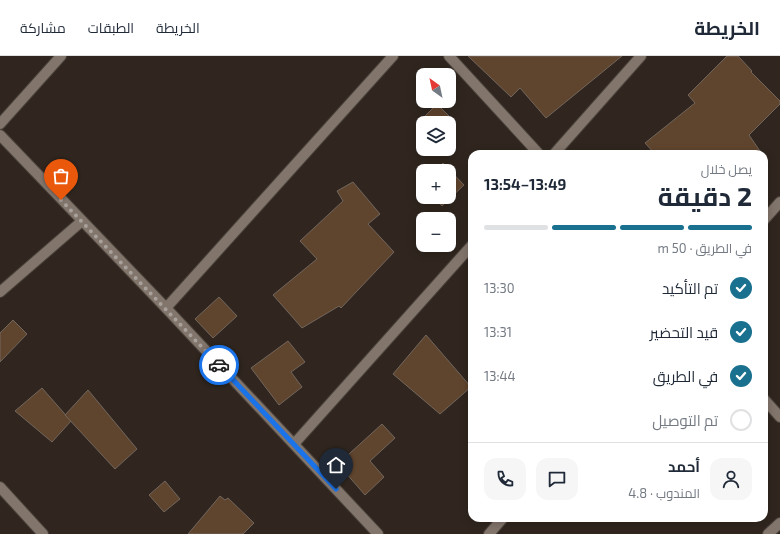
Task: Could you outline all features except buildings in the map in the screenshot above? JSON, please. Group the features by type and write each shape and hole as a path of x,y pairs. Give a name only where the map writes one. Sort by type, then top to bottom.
{"street":[{"path":"0,124 61,56"},
{"path":"166,308 393,56"},
{"path":"449,56 535,150"},
{"path":"558,150 641,56"},
{"path":"0,135 166,308 378,534"},
{"path":"768,216 780,202"},
{"path":"0,292 82,221"},
{"path":"294,444 468,249"},
{"path":"768,404 780,417"},
{"path":"0,487 42,534"},
{"path":"489,534 500,522"},
{"path":"768,534 780,523"}],"way so far":[{"path":"61,200 219,365"}],"route":[{"path":"219,365 336,489"}]}
